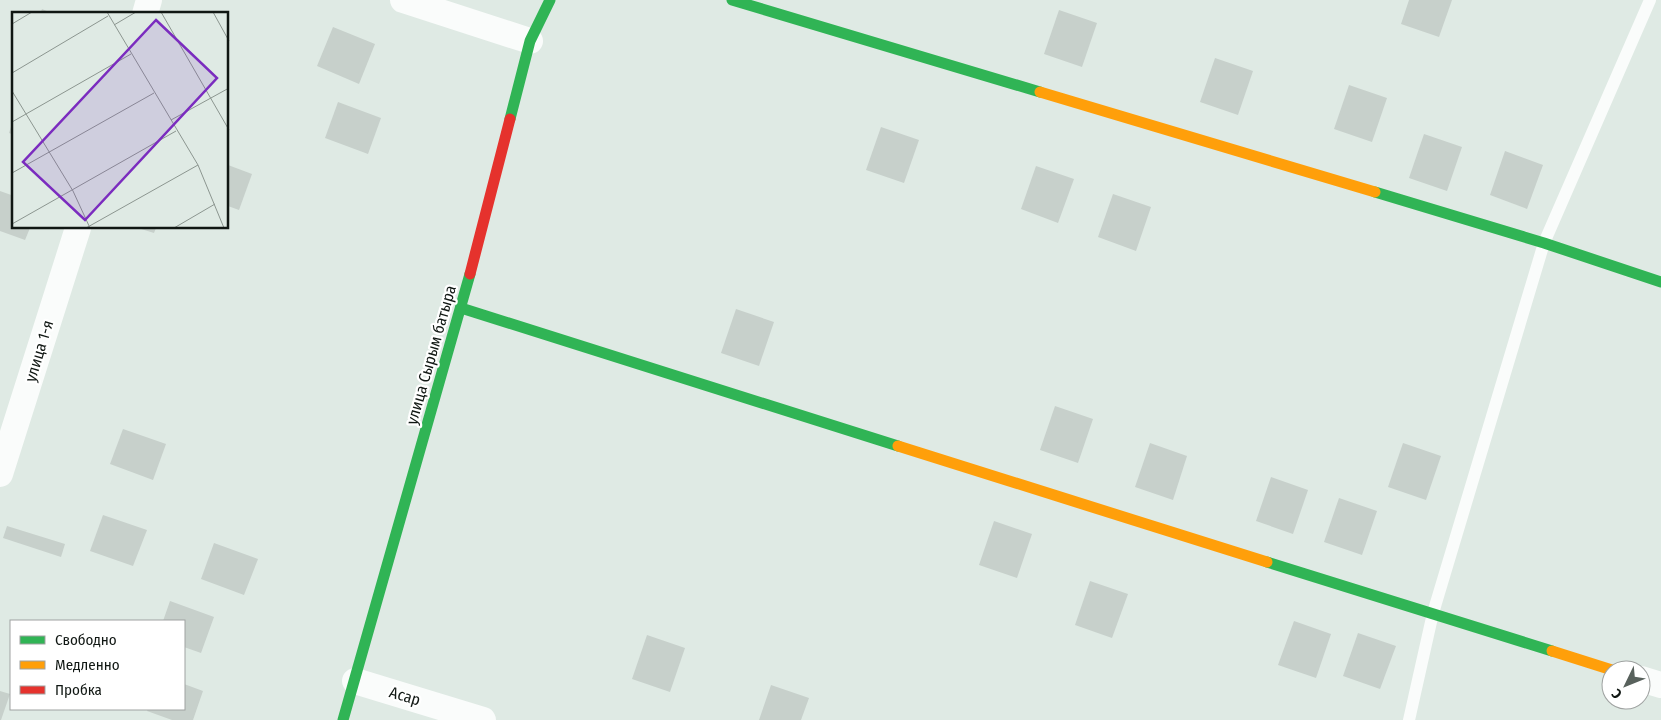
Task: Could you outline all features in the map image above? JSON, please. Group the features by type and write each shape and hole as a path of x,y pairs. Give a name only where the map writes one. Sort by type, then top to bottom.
{"street":[{"path":"403,0 530,41"},
{"name":"улица Сырым батыра","path":"343,720 461,308 530,41 550,0"},
{"path":"732,0 1544,243 1661,282"},
{"name":"улица 1-я","path":"0,474 78,229"},
{"path":"461,308 1601,666"},
{"name":"Асар","path":"355,681 483,720"}],"lane":[{"path":"1409,720 1433,613 1544,243 1650,0"}],"building":[{"path":"1409,0 1452,0 1439,37 1401,24"},
{"path":"1059,10 1097,23 1082,67 1044,54"},
{"path":"333,27 375,44 359,84 317,66"},
{"path":"1215,58 1253,71 1238,115 1200,102"},
{"path":"1349,85 1387,98 1372,142 1334,129"},
{"path":"338,102 381,118 368,154 325,138"},
{"path":"12,123 12,134 9,133"},
{"path":"881,127 919,140 904,183 866,170"},
{"path":"1424,134 1462,147 1447,191 1409,178"},
{"path":"1505,151 1543,165 1527,209 1490,195"},
{"path":"229,165 252,174 239,210 229,206"},
{"path":"1036,166 1074,179 1058,223 1021,209"},
{"path":"0,191 12,195 12,229 30,229 25,240 0,231"},
{"path":"1113,194 1151,207 1136,251 1098,237"},
{"path":"141,229 156,229 154,233"},
{"path":"736,309 774,322 759,366 721,353"},
{"path":"1055,406 1093,419 1078,463 1040,450"},
{"path":"123,429 166,444 153,480 110,464"},
{"path":"1150,443 1187,456 1173,500 1135,487"},
{"path":"1403,443 1441,456 1426,500 1388,487"},
{"path":"1271,477 1308,490 1293,534 1256,521"},
{"path":"1339,498 1377,511 1362,555 1324,542"},
{"path":"103,515 147,530 133,566 90,551"},
{"path":"994,521 1032,534 1017,578 979,565"},
{"path":"7,526 65,544 61,557 3,538"},
{"path":"214,543 258,559 244,595 201,579"},
{"path":"1090,581 1128,594 1112,638 1075,625"},
{"path":"170,601 214,617 201,653 185,647 185,620 163,620"},
{"path":"1294,621 1331,634 1316,678 1278,665"},
{"path":"1358,633 1396,646 1380,689 1343,676"},
{"path":"647,635 685,648 670,692 632,679"},
{"path":"185,684 203,691 193,720 172,720 147,711 185,710"},
{"path":"771,685 809,698 801,720 759,720"},
{"path":"0,691 10,694 1,720 0,720"}],"traffic: fast":[{"path":"510,119 530,41 550,0"},
{"path":"732,0 1040,92"},
{"path":"1375,192 1544,243 1661,282"},
{"path":"343,720 470,274"},
{"path":"461,308 898,446"},
{"path":"1267,562 1552,651"}],"traffic: slow":[{"path":"1040,92 1375,192"},
{"path":"898,446 1267,562"},
{"path":"1552,651 1601,667"}],"traffic: jam":[{"path":"470,274 510,119"}]}
